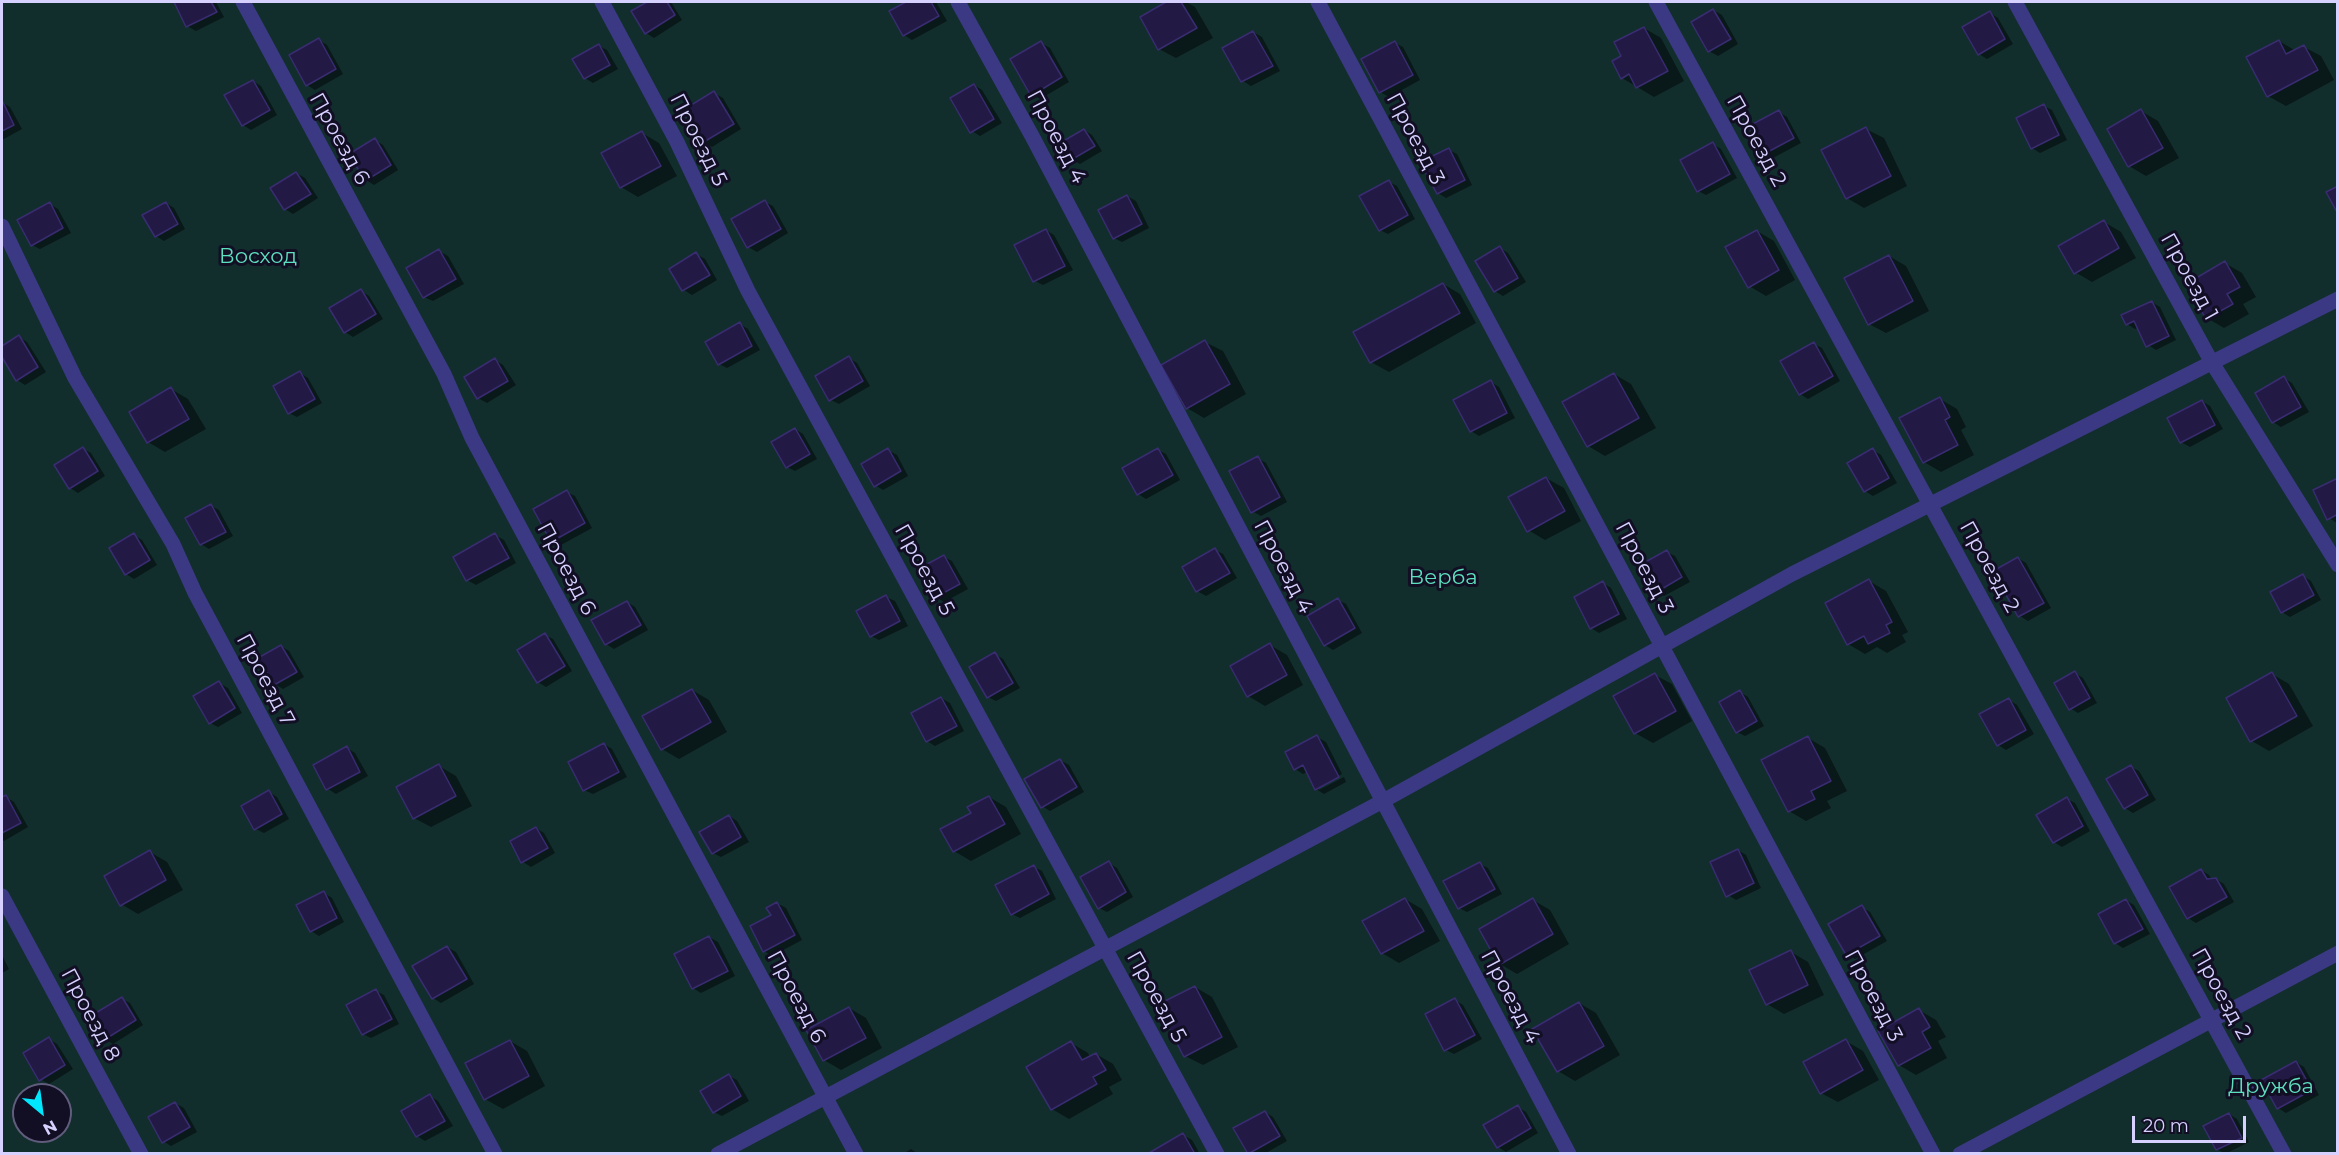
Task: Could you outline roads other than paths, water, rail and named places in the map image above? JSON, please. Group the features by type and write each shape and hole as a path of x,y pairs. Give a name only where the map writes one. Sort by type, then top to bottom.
{"street":[{"name":"Проезд 6","path":"243,2 444,374 472,438 856,1154"},
{"name":"Проезд 5","path":"602,2 677,142 748,291 1217,1154"},
{"name":"Проезд 4","path":"958,2 1032,136 1569,1154"},
{"name":"Проезд 3","path":"1318,2 1933,1154"},
{"name":"Проезд 2","path":"1656,2 2284,1154"},
{"name":"Проезд 1","path":"2015,2 2211,361 2337,565"},
{"name":"Проезд 7","path":"2,226 75,378 173,544 195,593 495,1154"},
{"path":"718,1154 1383,801 1661,645 1930,502 2337,299"},
{"name":"Проезд 8","path":"2,896 141,1154"},
{"path":"1960,1154 2337,953"}],"park label":[{"name":"Восход","path":"258,257"},
{"name":"Верба","path":"1443,578"},
{"name":"Дружба","path":"2271,1087"}]}
